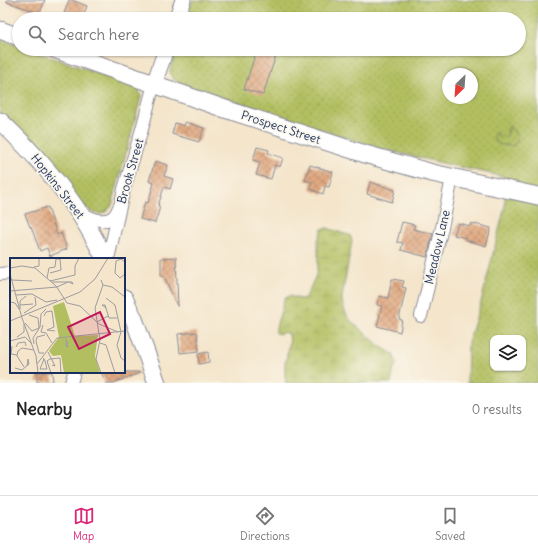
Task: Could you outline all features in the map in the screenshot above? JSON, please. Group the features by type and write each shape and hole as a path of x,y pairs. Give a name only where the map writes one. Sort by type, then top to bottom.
{"main road":[{"path":"0,30 12,34"},
{"name":"Prospect Street","path":"74,56 365,154 452,178 538,196"},
{"name":"Hopkins Street","path":"0,121 32,152 51,174 84,220 105,258"},
{"path":"125,300 134,319 157,383"}],"street":[{"path":"179,12 183,0"},
{"path":"154,84 164,56"},
{"name":"Brook Street","path":"108,258 120,204 154,84"},
{"name":"Meadow Lane","path":"421,316 444,223 452,178"},
{"path":"75,207 89,218 103,220 114,216 120,204"},
{"path":"0,274 10,273"},
{"path":"71,383 74,373"}],"green space":[{"path":"192,0 538,0 538,383 467,383 468,343 481,302 505,206 505,177 382,149 182,84 172,77 170,70 174,56 526,56 526,12 188,12"},
{"path":"0,39 12,43 12,56 48,56 133,86 139,90 141,97 112,205 109,209 98,214 84,206 0,113"},
{"path":"509,126 517,138 516,143 510,146 496,142 494,140 495,131 497,132 498,136 506,137"},
{"path":"327,228 350,235 352,241 342,300 346,313 351,321 381,347 393,354 397,364 394,368 391,383 286,383 285,365 289,345 289,334 284,332 280,334 276,333 276,327 284,299 289,296 300,299 305,298 308,293 316,275 318,240 322,229"}],"building":[{"path":"7,0 45,0 40,12 7,2"},
{"path":"69,0 87,6 85,12 65,12"},
{"path":"255,56 276,56 263,95 244,89"},
{"path":"185,122 204,128 199,142 172,134 175,123 184,126"},
{"path":"257,147 269,150 268,153 283,158 280,167 275,165 271,179 256,175 260,162 253,160"},
{"path":"155,161 168,165 164,176 173,179 170,189 164,187 158,206 160,207 155,223 140,219 145,202 148,203 154,183 149,181"},
{"path":"310,165 333,172 329,187 325,186 323,194 310,189 312,182 305,180"},
{"path":"370,182 395,190 392,202 367,194"},
{"path":"48,207 57,235 61,233 67,249 50,256 47,248 40,251 25,214"},
{"path":"402,222 415,225 413,229 433,234 427,257 401,250 403,243 397,242"},
{"path":"458,223 470,226 471,223 491,228 486,246 454,235"},
{"path":"176,257 178,306 164,276 161,276 161,258"},
{"path":"392,279 404,281 402,287 406,288 399,319 402,320 400,332 377,326 382,306 377,305 379,296 388,298"},
{"path":"197,332 199,351 180,353 178,334"},
{"path":"208,352 209,362 199,364 198,354"},
{"path":"37,373 52,373 53,382 37,382"},
{"path":"101,373 140,373 113,383 106,383"}]}
